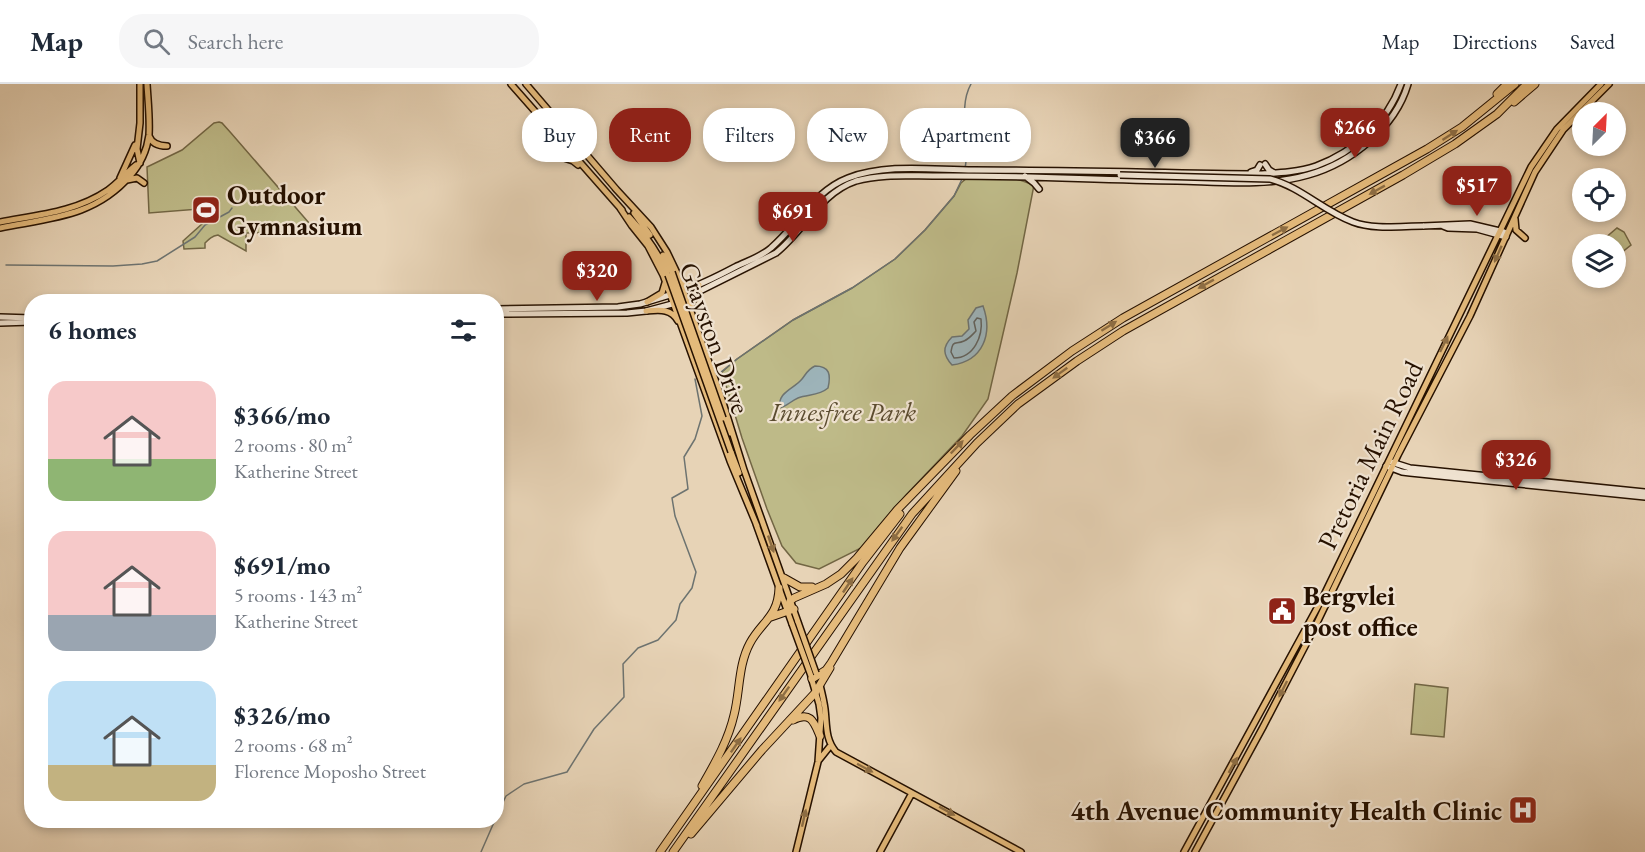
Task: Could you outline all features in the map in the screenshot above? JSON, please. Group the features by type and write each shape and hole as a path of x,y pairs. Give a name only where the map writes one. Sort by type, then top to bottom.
{"highway":[{"path":"1480,113 1483,107 1507,84"},
{"path":"771,617 791,610 791,600 842,574 897,510 970,435 1012,396 1072,351 1105,329 1249,247 1427,149 1462,127 1515,84"},
{"path":"1497,114 1527,84"},
{"path":"674,852 912,514 977,443 1018,404 1093,350 1152,314 1427,162 1512,104 1535,84"},
{"path":"674,852 756,757 816,693 889,565 977,443"},
{"path":"660,852 863,562 917,490"},
{"path":"784,578 795,585 806,588 842,574"},
{"path":"678,827 722,750 734,717 744,657 754,637 771,617 778,601 779,588"},
{"path":"814,676 826,670 852,629"},
{"path":"786,724 798,717 809,717 820,736"}],"main road":[{"path":"140,84 140,123 136,149 140,163"},
{"path":"147,84 149,135 155,144 167,146"},
{"name":"Grayston Drive","path":"510,84 620,208 640,225 662,253 672,272 723,418 791,600"},
{"name":"Grayston Drive","path":"526,84 547,108"},
{"path":"504,309 633,306 684,291 770,249 829,189 847,178 873,171 1243,174 1294,171 1315,166 1348,150 1366,136 1393,101 1401,84"},
{"path":"1042,176 1093,180 1261,182 1307,175 1332,166 1366,142 1394,113 1406,93 1408,84"},
{"name":"Pretoria Main Road","path":"1195,852 1315,628 1498,232 1531,167 1567,118 1601,84"},
{"name":"Pretoria Main Road","path":"1185,852 1304,634 1390,465 1470,316 1535,172 1551,146 1574,118 1609,84"},
{"path":"0,228 83,210 103,201 127,180 140,163 149,135"},
{"path":"118,182 137,139"},
{"path":"573,162 600,184"},
{"name":"Grayston Drive","path":"593,162 615,188 640,225 668,274 779,588 791,610 814,676 820,710 818,762"},
{"path":"0,222 74,207 95,198 140,163"},
{"path":"1243,174 1255,171 1263,164 1276,173"},
{"path":"646,311 674,304 776,253 834,192 856,181 874,177 958,173"},
{"path":"971,173 1025,176 1073,174 1270,179 1290,186 1345,219 1358,224 1442,226 1474,224 1507,235"},
{"path":"1025,176 1039,189"},
{"path":"127,180 136,178 144,183"},
{"path":"615,188 651,227 678,275 720,393 744,470"},
{"path":"620,208 648,246 665,278 730,460 757,526"},
{"path":"1515,214 1516,230 1524,238"},
{"path":"678,275 685,283 699,285"},
{"path":"646,302 662,293 665,278"},
{"path":"691,311 692,302 699,292"},
{"path":"504,314 613,314 664,310 672,314 677,321 692,353"},
{"path":"0,316 24,316"},
{"path":"0,323 24,322"},
{"path":"1390,465 1645,494"},
{"name":"Grayston Drive","path":"814,676 820,685 831,745"},
{"path":"796,852 818,762 831,745 844,757 1021,852"},
{"path":"880,852 912,793"}],"green space":[{"path":"219,122 316,231 246,233 246,251 218,235 205,243 205,248 184,249 183,241 203,223 199,209 149,213 147,167 182,150 214,123"},
{"name":"Innesfree Park","path":"967,178 1017,179 1034,185 1017,273 988,399 962,436 906,495 863,547 819,569 796,563 782,546 767,509 722,372 793,320 852,288 895,259 925,230"},
{"path":"1617,228 1625,234 1610,234"},
{"path":"1626,236 1631,245 1626,249"},
{"path":"1415,684 1448,688 1444,737 1411,734"}],"water":[{"path":"983,306 987,326 983,344 971,358 952,365 945,354 947,344 952,337 962,336 969,329 968,320 976,308"},
{"path":"815,366 820,366 828,372 828,388 817,394 798,398 780,408 784,394"}],"waterway":[{"path":"965,168 965,104 971,84"},
{"path":"721,372 793,320 852,288 895,259 925,230 954,196 962,179"},
{"path":"6,265 113,266 157,261 195,237 205,225 232,208"},
{"path":"504,800 506,796 524,784 567,772 594,729 624,697 623,664 638,648 658,640 676,620 680,604 692,588 696,572 675,516 672,498 688,489 684,457 695,439 702,416 695,379"},
{"path":"481,852 492,828"}],"place":[{"name":"Outdoor Gymnasium","path":"206,210"},
{"name":"Bergvlei post office","path":"1282,611"},
{"name":"4th Avenue Community Health Clinic","path":"1523,810"}]}
